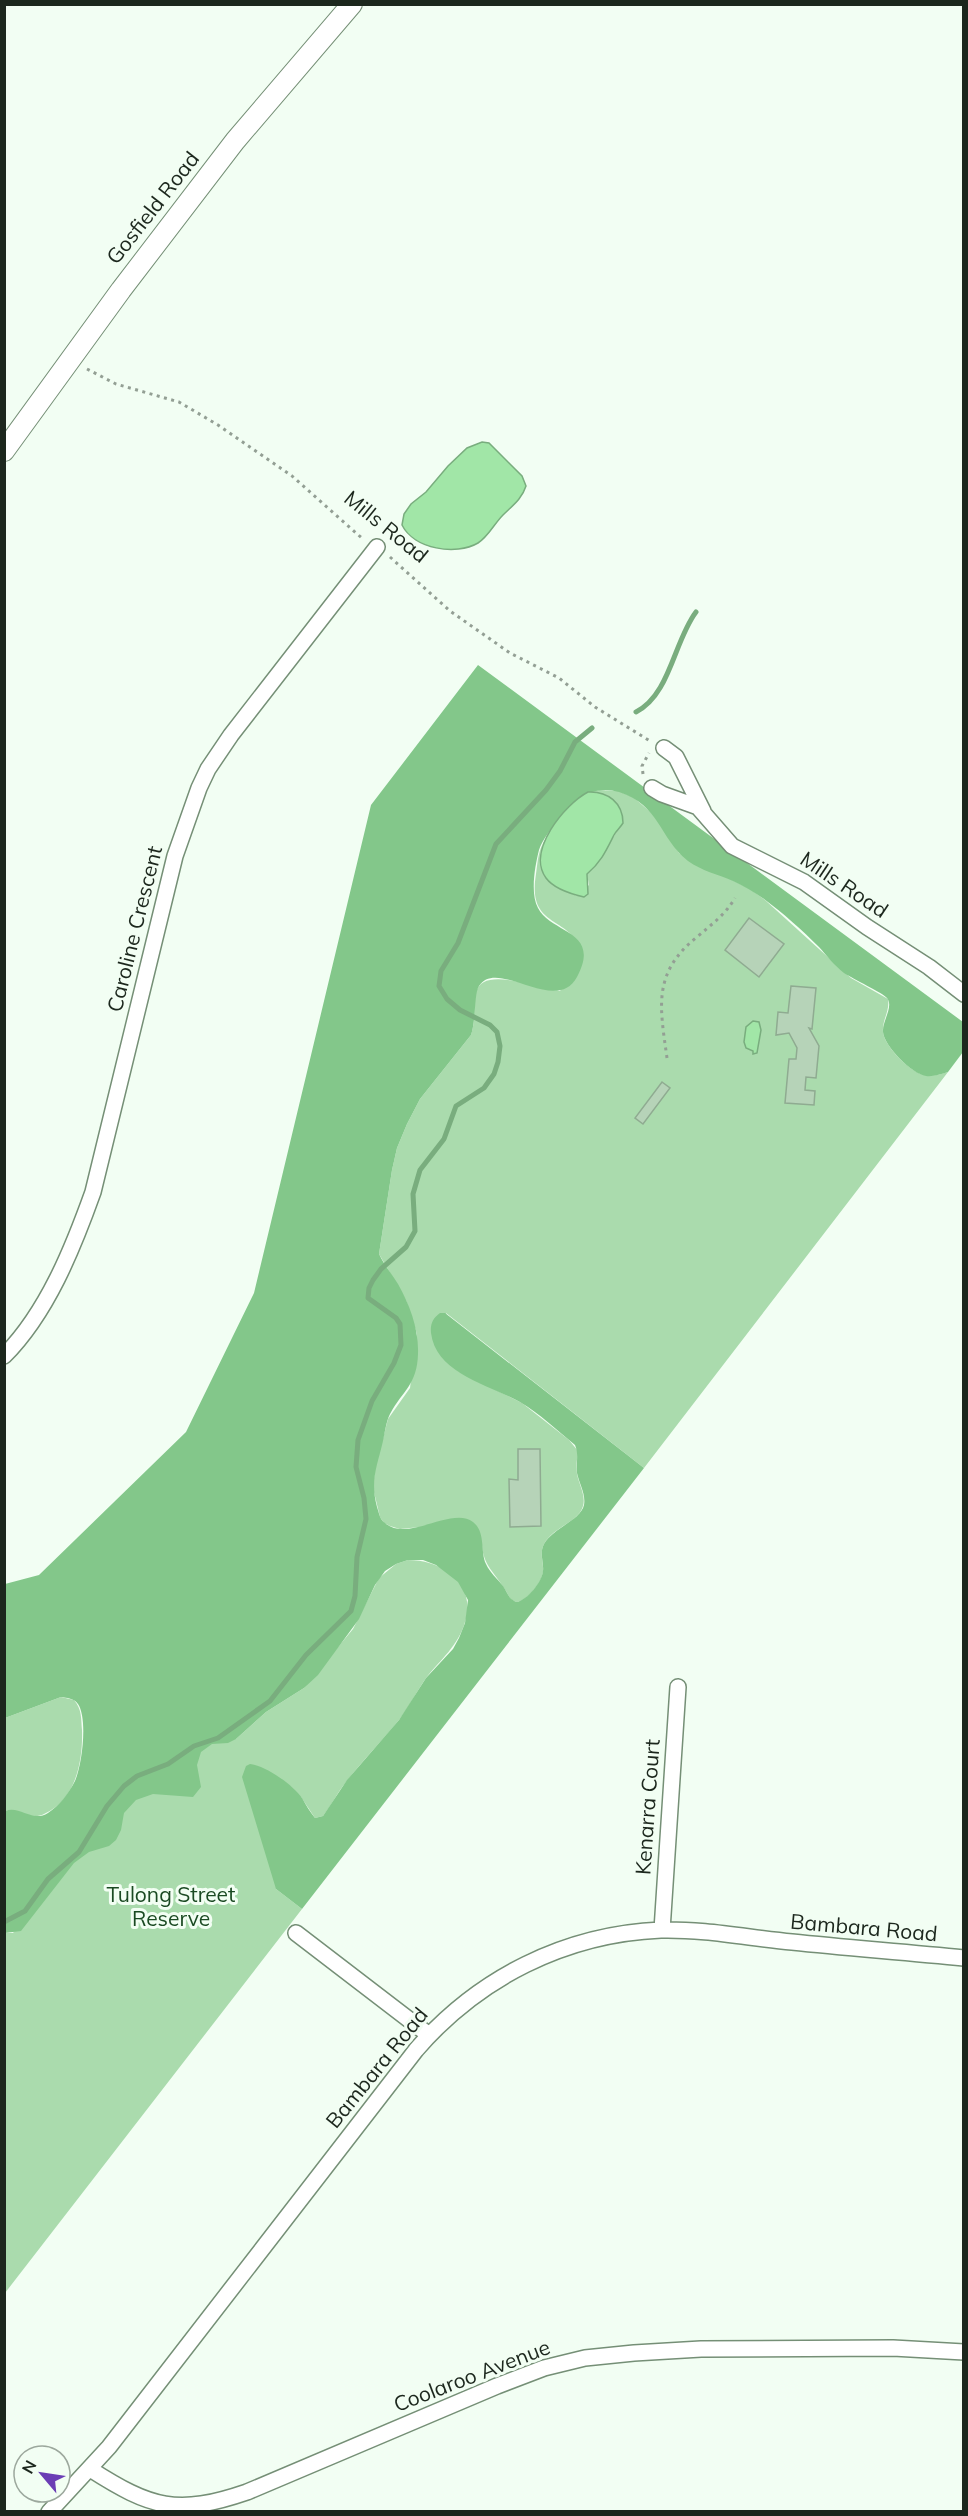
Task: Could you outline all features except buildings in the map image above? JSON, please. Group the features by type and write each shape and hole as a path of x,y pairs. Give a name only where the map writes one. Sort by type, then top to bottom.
{"street":[{"name":"Gosfield Road","path":"4,451 71,358 235,141 352,4"},
{"name":"Caroline Crescent","path":"4,1356 24,1332 52,1286 73,1244 93,1192 175,856 199,788 208,769 231,735 377,548"},
{"name":"Mills Road","path":"664,748 676,757 703,812 717,832 732,846 804,882 867,927 922,962 963,994"},
{"name":"Mills Road","path":"652,788 662,794 692,803 703,812"},
{"name":"Kenarra Court","path":"662,1930 678,1687"},
{"name":"Bambara Road","path":"49,2511 90,2469 429,2035 464,2002 527,1963 575,1944 602,1937 662,1930 963,1958"},
{"path":"296,1933 429,2035"},
{"name":"Coolaroo Avenue","path":"90,2469 122,2489 154,2503 170,2505 208,2503 247,2492 527,2374 585,2358 701,2349 893,2348 963,2352"}],"path":[{"name":"Mills Road","path":"71,358 101,377 179,402 218,424 292,476 362,538 413,576 450,611 510,653 559,678 595,707 664,748"},
{"path":"652,788 645,780 642,766 650,752 656,748 664,748"},
{"path":"667,1058 662,993 665,973 676,956 723,916 735,898"}],"green space":[{"path":"618,791 633,797 655,816 679,853 750,889 851,978 888,999 883,1032 893,1051 906,1064 928,1076 948,1072 644,1468 446,1313 458,1371 522,1403 569,1440 578,1451 577,1471 584,1502 581,1512 548,1538 543,1548 543,1572 540,1581 529,1595 517,1602 511,1599 490,1568 482,1545 420,1527 400,1529 384,1523 380,1517 373,1488 375,1469 388,1419 410,1388 417,1334 406,1300 379,1254 397,1148 420,1099 471,1035 476,993 481,985 489,980 500,979 560,991 583,952 568,932 543,913 537,904 535,892 539,855 546,838 542,859 546,874 558,886 577,896 589,885 587,874 598,863 623,823 621,811 595,792 588,792","holes":["749,918 784,944 759,976 725,950"]},
{"name":"Tulong Street Reserve","path":"408,1560 433,1564 454,1577 461,1586 466,1596 467,1608 462,1631 426,1678 399,1720 352,1774 323,1816 315,1818 301,1797 276,1889 302,1909 5,2293 5,1933 13,1933 214,1684 236,1739 266,1712 304,1688 353,1629 379,1578 396,1564"},
{"path":"61,1697 74,1700 81,1718 82,1742 79,1767 70,1789 55,1808 39,1816 5,1811 5,1718"}],"shaded area":[{"path":"482,442 489,443 522,476 526,486 522,495 485,537 469,547 436,548 416,540 402,525 404,514 411,504 426,492 467,448"},
{"path":"478,665 963,1022 963,1052 948,1072 929,1076 920,1074 893,1052 885,1038 883,1028 889,1010 887,998 844,973 799,928 764,899 737,883 688,861 678,852 643,805 619,792 601,790 584,795 570,806 540,846 534,879 534,895 544,917 579,941 583,950 583,962 577,977 567,987 555,991 499,978 488,979 479,986 471,1035 420,1099 397,1148 379,1254 398,1284 410,1309 417,1336 418,1354 415,1373 409,1387 388,1420 375,1474 374,1489 382,1520 394,1528 417,1527 453,1518 464,1518 473,1522 480,1531 484,1559 488,1567 510,1597 517,1602 529,1594 540,1580 543,1571 543,1548 548,1538 578,1515 584,1505 577,1473 575,1445 527,1406 480,1384 453,1368 443,1359 435,1347 431,1333 432,1321 440,1313 445,1313 644,1468 302,1909 276,1889 242,1777 246,1766 250,1764 263,1768 292,1787 315,1818 323,1816 347,1780 399,1720 426,1678 453,1649 465,1623 468,1600 458,1582 436,1565 423,1560 408,1560 385,1571 375,1585 359,1619 318,1675 304,1688 266,1712 236,1739 228,1743 212,1744 201,1752 197,1765 201,1787 193,1797 153,1794 136,1800 124,1813 121,1830 116,1840 109,1846 89,1852 74,1863 21,1931 5,1933 5,1811 16,1810 42,1816 52,1810 67,1795 78,1774 82,1754 83,1720 78,1704 72,1699 61,1697 5,1718 5,1584 39,1575 186,1432 254,1293 371,805"},
{"path":"588,792 602,794 613,800 620,810 623,823 600,861 587,874 588,894 584,897 563,890 549,882 541,867 541,855 544,842 559,817"},
{"path":"753,1021 759,1022 761,1030 757,1053 753,1054 753,1051 746,1048 744,1042 746,1027"}],"waterway":[{"path":"636,712 657,693 688,624 696,612"},
{"path":"4,1922 25,1911 48,1879 79,1852 107,1806 124,1786 137,1776 168,1764 194,1746 218,1738 270,1701 306,1655 351,1611 355,1596 357,1557 366,1519 364,1498 356,1467 358,1440 372,1401 394,1363 401,1345 400,1324 396,1318 368,1298 369,1288 381,1269 406,1247 415,1231 413,1194 420,1170 444,1139 456,1106 484,1088 494,1074 498,1062 500,1046 497,1032 490,1025 460,1010 447,999 439,986 441,971 458,943 496,844 546,790 560,771 575,742 592,728"}]}
